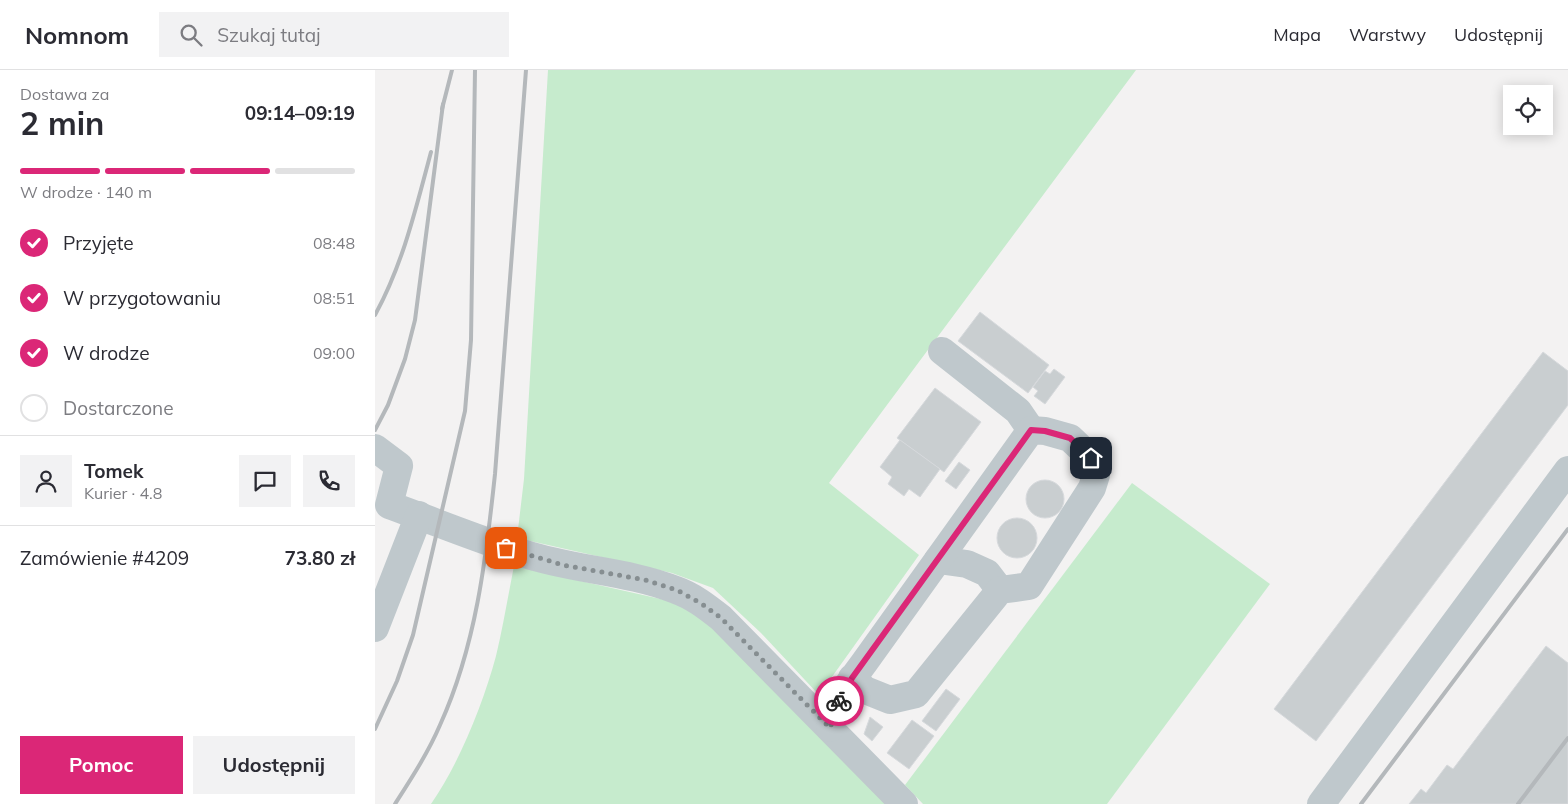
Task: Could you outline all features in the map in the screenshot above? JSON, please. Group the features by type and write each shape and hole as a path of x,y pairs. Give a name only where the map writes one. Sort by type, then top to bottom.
{"lane":[{"path":"942,351 1018,411 1031,430"},
{"path":"830,728 841,694 1031,430"},
{"path":"852,678 865,690 890,700 916,694 1000,590 1029,586 1093,488 1096,475 1091,458 1070,438 1045,431 1031,430"},
{"path":"375,448 399,466 389,505 525,554 563,565 645,580 677,590 702,604 721,618 904,804"},
{"path":"1321,804 1568,470"},
{"path":"375,628 419,515"},
{"path":"938,560 967,564 987,573 1000,590"}],"green space":[{"path":"548,70 1136,70 829,483 919,555 819,695 761,633 713,588 672,573 517,538 524,479"},
{"path":"1132,483 1270,584 1107,804 923,804 905,785"},
{"path":"514,566 674,602 706,619 888,804 431,804 451,771 469,733 484,694 496,656"}],"building":[{"path":"980,312 1049,365 1028,393 958,341"},
{"path":"1543,352 1568,371 1568,405 1316,741 1274,709"},
{"path":"1054,369 1065,377 1045,404 1034,396 1038,391 1033,387 1045,371 1050,374"},
{"path":"935,388 981,422 944,472 897,438"},
{"path":"900,440 940,469 920,497 909,489 904,496 888,484 892,477 880,467"},
{"path":"959,462 970,470 956,489 945,481"},
{"path":"1045,480 1058,486 1064,499 1058,512 1045,518 1032,512 1026,499 1032,486"},
{"path":"1017,518 1031,524 1037,538 1031,552 1017,558 1003,552 997,538 1003,524"},
{"path":"1546,646 1568,663 1568,804 1409,804 1421,789 1426,793 1447,765 1453,769"},
{"path":"946,689 960,699 936,731 922,721"},
{"path":"870,717 883,727 872,741 864,734"},
{"path":"912,720 934,736 909,769 887,753"}],"railway":[{"path":"442,109 452,70"},
{"path":"375,729 397,681 413,635 465,411 471,340 475,70"},
{"path":"395,804 419,766 440,725 463,664 478,602 495,474 526,70"},
{"path":"375,430 388,405 405,359 415,320 443,104"},
{"path":"375,315 401,256 431,152"},
{"path":"1361,804 1568,529"},
{"path":"1518,804 1568,738"}],"way so far":[{"path":"506,548 563,565 645,580 677,590 702,604 721,618 830,728 839,701"}],"route":[{"path":"839,701 841,694 852,678 1031,430 1045,431 1070,438 1091,458"}]}
